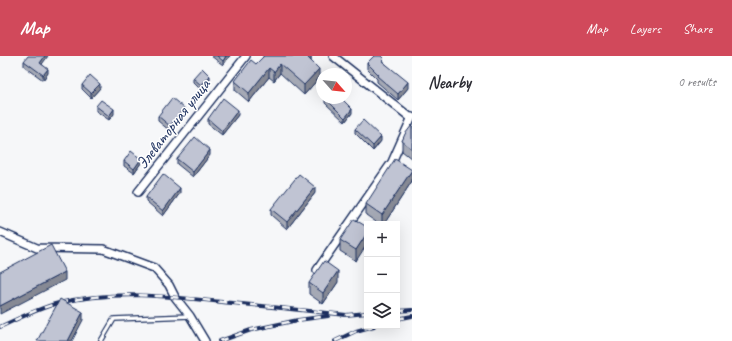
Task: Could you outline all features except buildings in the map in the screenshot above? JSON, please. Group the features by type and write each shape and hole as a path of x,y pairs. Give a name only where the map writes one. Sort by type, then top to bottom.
{"street":[{"name":"Элеваторная улица","path":"138,192 246,56"},
{"path":"317,270 392,162 412,118 333,56"},
{"path":"392,162 402,168"},
{"path":"0,232 37,248 104,249 154,268 169,285 175,297 190,316 205,341"}],"lane":[{"path":"101,341 114,319 190,316"}],"railway":[{"path":"0,327 37,310 59,303 79,299 120,295 161,296 346,315 364,313"},
{"path":"400,311 412,310"},
{"path":"220,341 251,330 298,320 328,316"},
{"path":"400,318 412,316"},
{"path":"335,341 364,329"}]}
